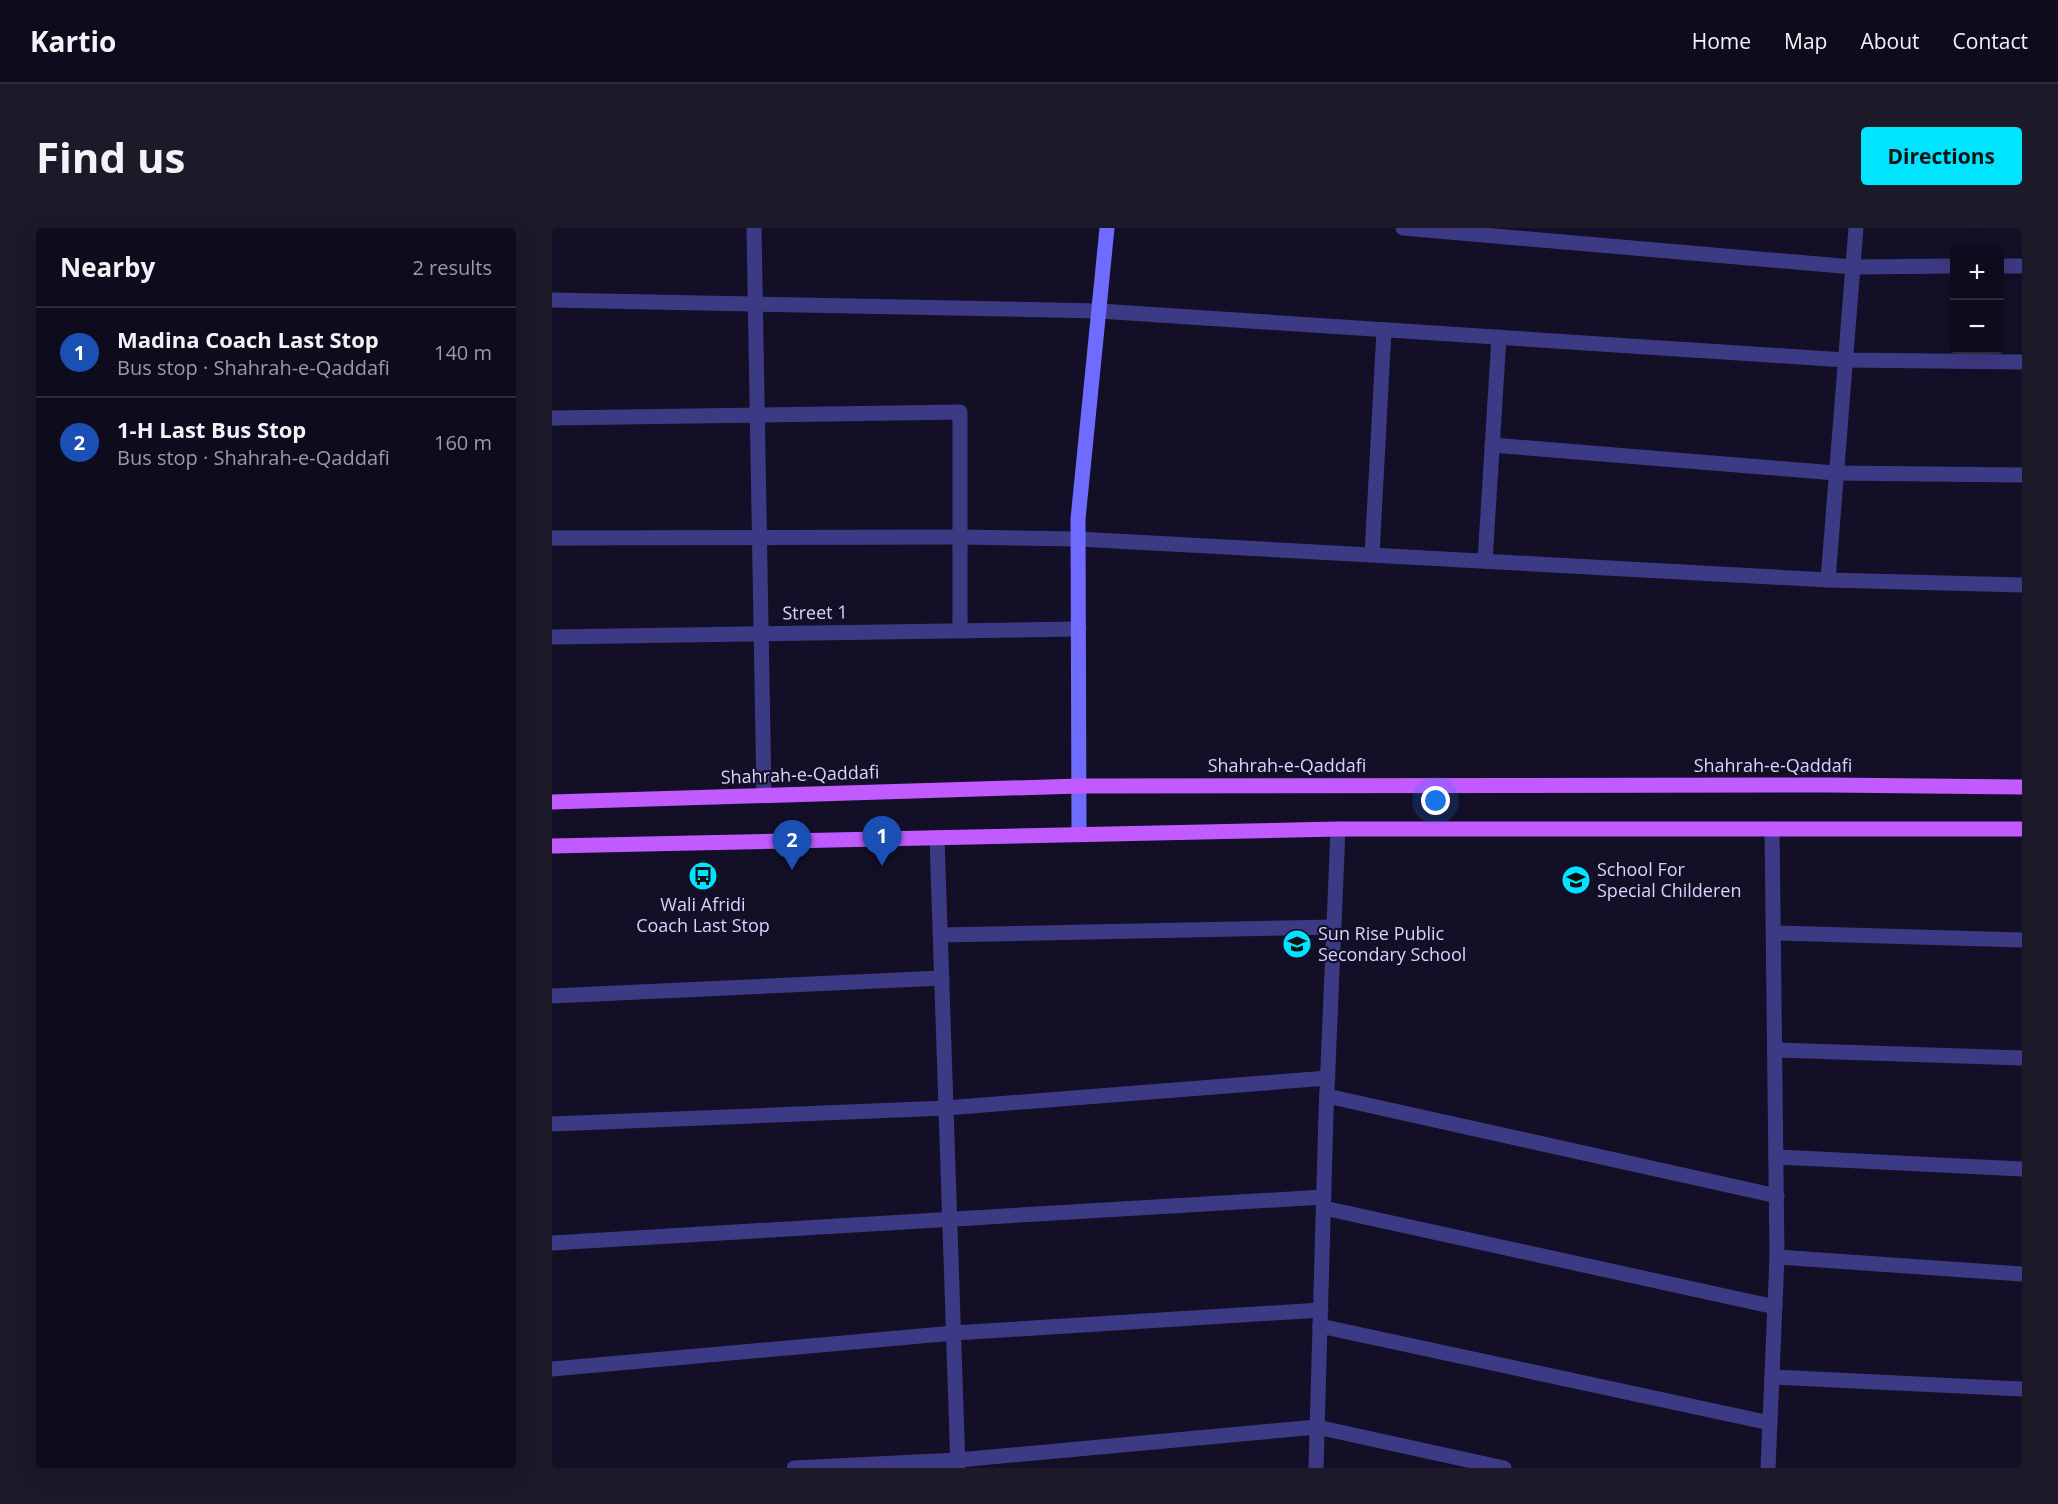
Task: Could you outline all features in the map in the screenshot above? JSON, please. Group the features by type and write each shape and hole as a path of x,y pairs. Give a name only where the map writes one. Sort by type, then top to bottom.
{"main road":[{"name":"Shahrah-e-Qaddafi","path":"552,802 1079,786 2022,787"},
{"path":"552,846 1338,829 2022,829"}],"street":[{"path":"754,228 764,795"},
{"path":"1079,834 1078,519 1107,228"},
{"path":"1403,228 1853,267 1950,266"},
{"path":"1828,580 1856,228"},
{"path":"2004,266 2022,266"},
{"path":"552,300 1099,311 1845,360 2022,362"},
{"path":"1371,555 1384,330"},
{"path":"1485,561 1498,338"},
{"path":"552,418 960,412 960,630"},
{"path":"1492,445 1835,473 2022,474"},
{"path":"552,538 1078,539 1828,580 2022,585"},
{"name":"Street 1","path":"552,637 1079,629"},
{"path":"1316,1468 1327,1096 1338,829"},
{"path":"1768,1468 1777,1257 1772,829"},
{"path":"937,838 958,1464"},
{"path":"940,935 1334,927"},
{"path":"1774,933 2022,940"},
{"path":"552,996 942,978"},
{"path":"1775,1050 2022,1058"},
{"path":"552,1124 946,1107 1328,1078"},
{"path":"1327,1096 1777,1196"},
{"path":"1776,1157 2022,1169"},
{"path":"552,1243 950,1220 1324,1203 1775,1306"},
{"path":"1777,1257 2022,1274"},
{"path":"552,1369 954,1333 1320,1310"},
{"path":"1320,1326 1770,1423"},
{"path":"1772,1377 2022,1389"},
{"path":"794,1468 958,1464 1317,1427 1504,1468"}],"place":[{"name":"Madina Coach Last Stop","path":"882,866"},
{"name":"1-H Last Bus Stop","path":"792,870"},
{"name":"Wali Afridi Coach Last Stop","path":"703,876"},
{"name":"School For Special Childeren","path":"1576,880"},
{"name":"Sun Rise Public Secondary School","path":"1297,944"}]}
